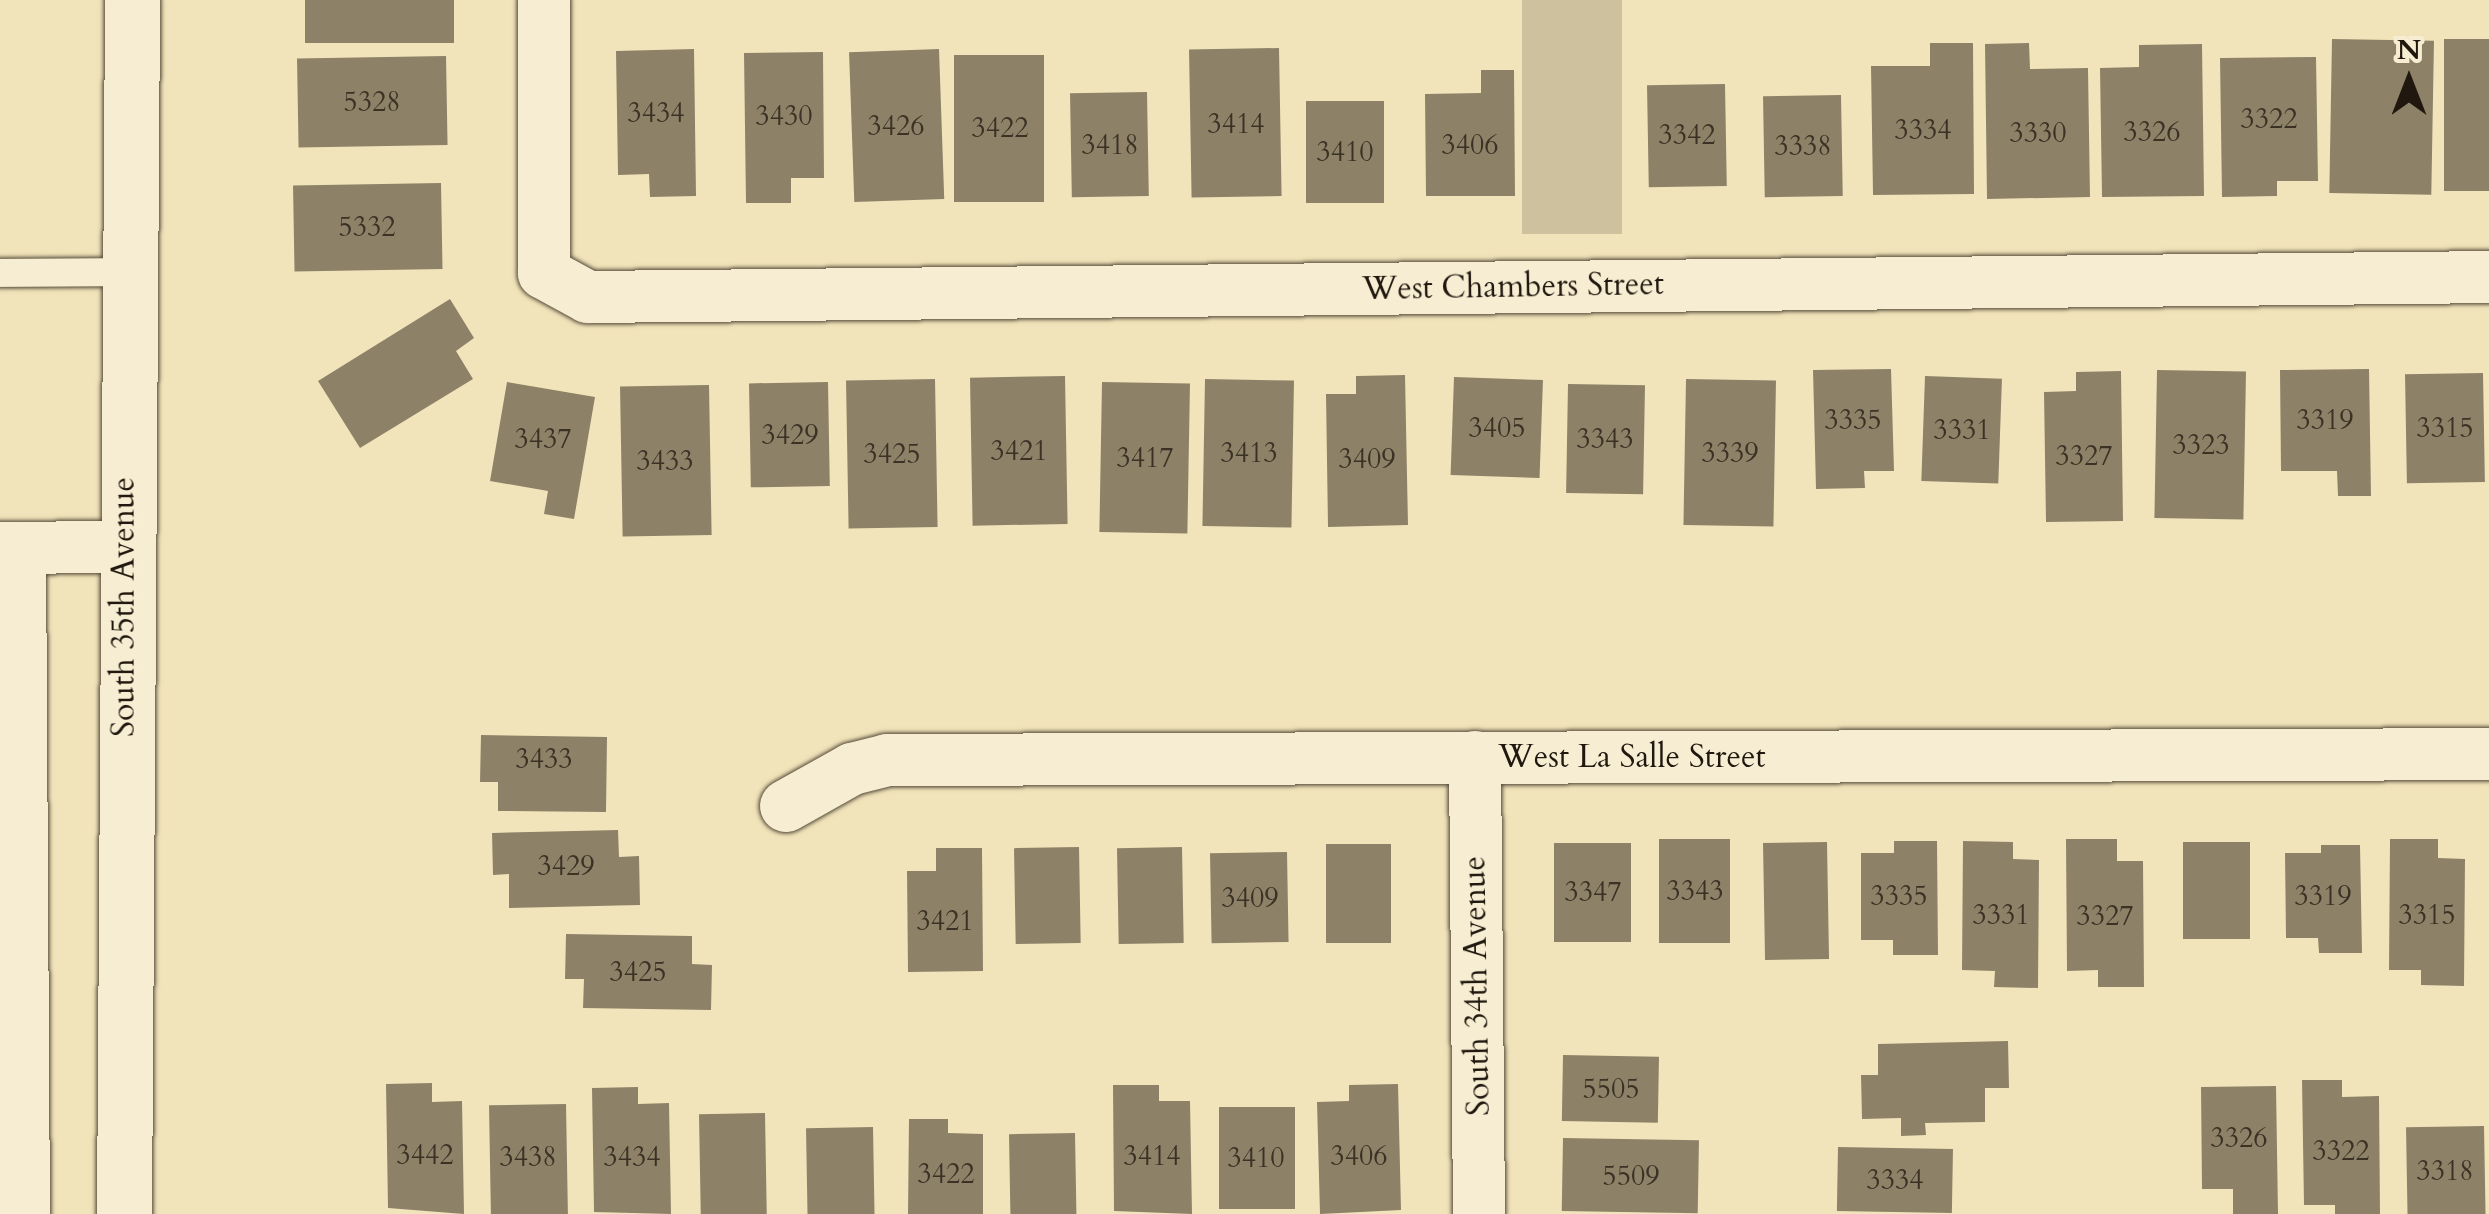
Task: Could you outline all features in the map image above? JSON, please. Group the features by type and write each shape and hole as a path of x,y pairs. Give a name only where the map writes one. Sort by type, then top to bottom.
{"main road":[{"name":"South 35th Avenue","path":"124,1214 124,547 132,0"}],"street":[{"name":"West Chambers Street","path":"544,0 544,273 588,298 2489,277"},
{"path":"24,1214 10,548 124,547"},
{"name":"West La Salle Street","path":"786,806 852,769 887,760 2489,754"},
{"name":"South 34th Avenue","path":"1475,758 1479,1214"}],"lane":[{"path":"0,272 128,272"}],"shaded area":[{"path":"1522,0 1622,0 1622,234 1522,234"}],"building":[{"path":"305,0 454,0 454,43 305,43"},
{"path":"2332,39 2434,41 2431,195 2329,193"},
{"path":"2444,39 2489,39 2489,191 2444,191"},
{"path":"1930,43 1973,43 1974,194 1873,195 1871,66 1930,66"},
{"path":"2029,43 2030,69 2088,68 2090,197 1987,199 1985,44"},
{"path":"2202,44 2204,196 2102,197 2100,68 2139,67 2139,45"},
{"path":"1279,48 1282,196 1192,198 1189,50"},
{"path":"694,49 696,196 650,197 649,174 618,175 616,51"},
{"path":"939,49 944,199 854,202 849,52"},
{"path":"823,52 824,178 791,178 791,203 746,203 744,53"},
{"path":"954,55 1044,55 1044,202 954,202"},
{"path":"446,56 448,145 299,148 297,59"},
{"path":"2316,57 2318,181 2277,181 2277,196 2222,197 2220,58"},
{"path":"1481,70 1514,70 1515,196 1426,196 1425,94 1481,93"},
{"path":"1725,84 1727,186 1649,187 1647,85"},
{"path":"1147,92 1149,196 1072,197 1070,93"},
{"path":"1841,95 1843,196 1765,197 1763,96"},
{"path":"1306,101 1384,101 1384,203 1306,203"},
{"path":"441,183 443,269 295,272 293,186"},
{"path":"450,299 474,338 456,351 473,379 360,448 318,381"},
{"path":"1891,369 1894,471 1864,471 1865,488 1816,489 1813,370"},
{"path":"2369,369 2371,496 2338,496 2337,471 2281,471 2280,370"},
{"path":"2157,370 2246,372 2243,520 2154,518"},
{"path":"2121,371 2123,521 2046,522 2044,392 2076,391 2076,372"},
{"path":"2483,373 2485,482 2407,483 2405,374"},
{"path":"1405,375 1408,525 1328,527 1326,394 1356,394 1356,376"},
{"path":"1065,376 1068,524 973,526 970,378"},
{"path":"1925,376 2002,379 1998,484 1921,481"},
{"path":"1454,377 1543,380 1540,478 1451,475"},
{"path":"935,379 938,527 849,529 846,381"},
{"path":"1205,379 1294,381 1291,528 1202,526"},
{"path":"1686,379 1776,381 1773,527 1683,525"},
{"path":"507,382 595,397 574,519 544,514 548,491 490,481"},
{"path":"828,382 830,486 751,487 749,383"},
{"path":"1102,382 1190,384 1187,534 1099,532"},
{"path":"1568,384 1645,385 1643,494 1566,493"},
{"path":"709,385 712,535 623,537 620,387"},
{"path":"481,735 607,737 606,812 498,811 498,782 480,782"},
{"path":"618,830 619,857 639,856 640,905 509,908 509,874 493,875 492,833"},
{"path":"1659,839 1730,839 1730,943 1659,943"},
{"path":"2066,839 2117,839 2117,861 2143,861 2144,987 2098,987 2098,970 2067,971"},
{"path":"2390,839 2438,839 2438,858 2465,859 2464,986 2421,985 2421,970 2389,970"},
{"path":"1894,841 1937,841 1938,955 1893,955 1893,940 1861,940 1861,853 1894,853"},
{"path":"1963,841 2013,842 2013,859 2039,860 2038,988 1994,987 1995,971 1962,970"},
{"path":"1827,842 1829,959 1765,960 1763,843"},
{"path":"2183,842 2250,842 2250,939 2183,939"},
{"path":"1554,843 1631,843 1631,942 1554,942"},
{"path":"1326,844 1391,844 1391,943 1326,943"},
{"path":"2321,845 2360,845 2362,953 2319,953 2318,938 2286,938 2285,853 2321,853"},
{"path":"1079,847 1081,943 1016,944 1014,848"},
{"path":"1182,847 1184,943 1119,944 1117,848"},
{"path":"936,848 982,848 983,971 908,972 907,871 936,871"},
{"path":"1287,852 1289,942 1212,943 1210,853"},
{"path":"566,934 692,936 692,964 712,965 711,1010 583,1008 584,979 565,979"},
{"path":"2008,1041 2009,1088 1985,1088 1985,1122 1925,1123 1926,1135 1901,1136 1901,1118 1862,1119 1861,1075 1878,1075 1878,1044"},
{"path":"1563,1055 1659,1057 1658,1123 1562,1121"},
{"path":"2302,1080 2342,1080 2342,1097 2379,1096 2380,1214 2335,1214 2335,1205 2304,1205"},
{"path":"432,1083 432,1102 462,1101 464,1214 388,1208 386,1084"},
{"path":"1398,1084 1401,1210 1320,1214 1317,1102 1349,1101 1349,1085"},
{"path":"1113,1085 1159,1085 1159,1101 1190,1101 1192,1214 1114,1211"},
{"path":"2276,1086 2278,1214 2233,1214 2233,1189 2202,1189 2201,1087"},
{"path":"638,1087 638,1104 669,1103 671,1214 594,1212 592,1088"},
{"path":"566,1104 568,1214 491,1214 489,1105"},
{"path":"1219,1107 1295,1107 1295,1209 1219,1209"},
{"path":"765,1113 767,1214 701,1214 699,1114"},
{"path":"909,1119 948,1119 948,1133 983,1134 983,1214 908,1214"},
{"path":"2484,1126 2486,1214 2408,1214 2406,1127"},
{"path":"873,1127 875,1214 808,1214 806,1128"},
{"path":"1075,1133 1076,1214 1010,1214 1009,1134"},
{"path":"1563,1138 1699,1140 1698,1213 1562,1211"},
{"path":"1838,1147 1953,1149 1952,1213 1837,1211"}]}
